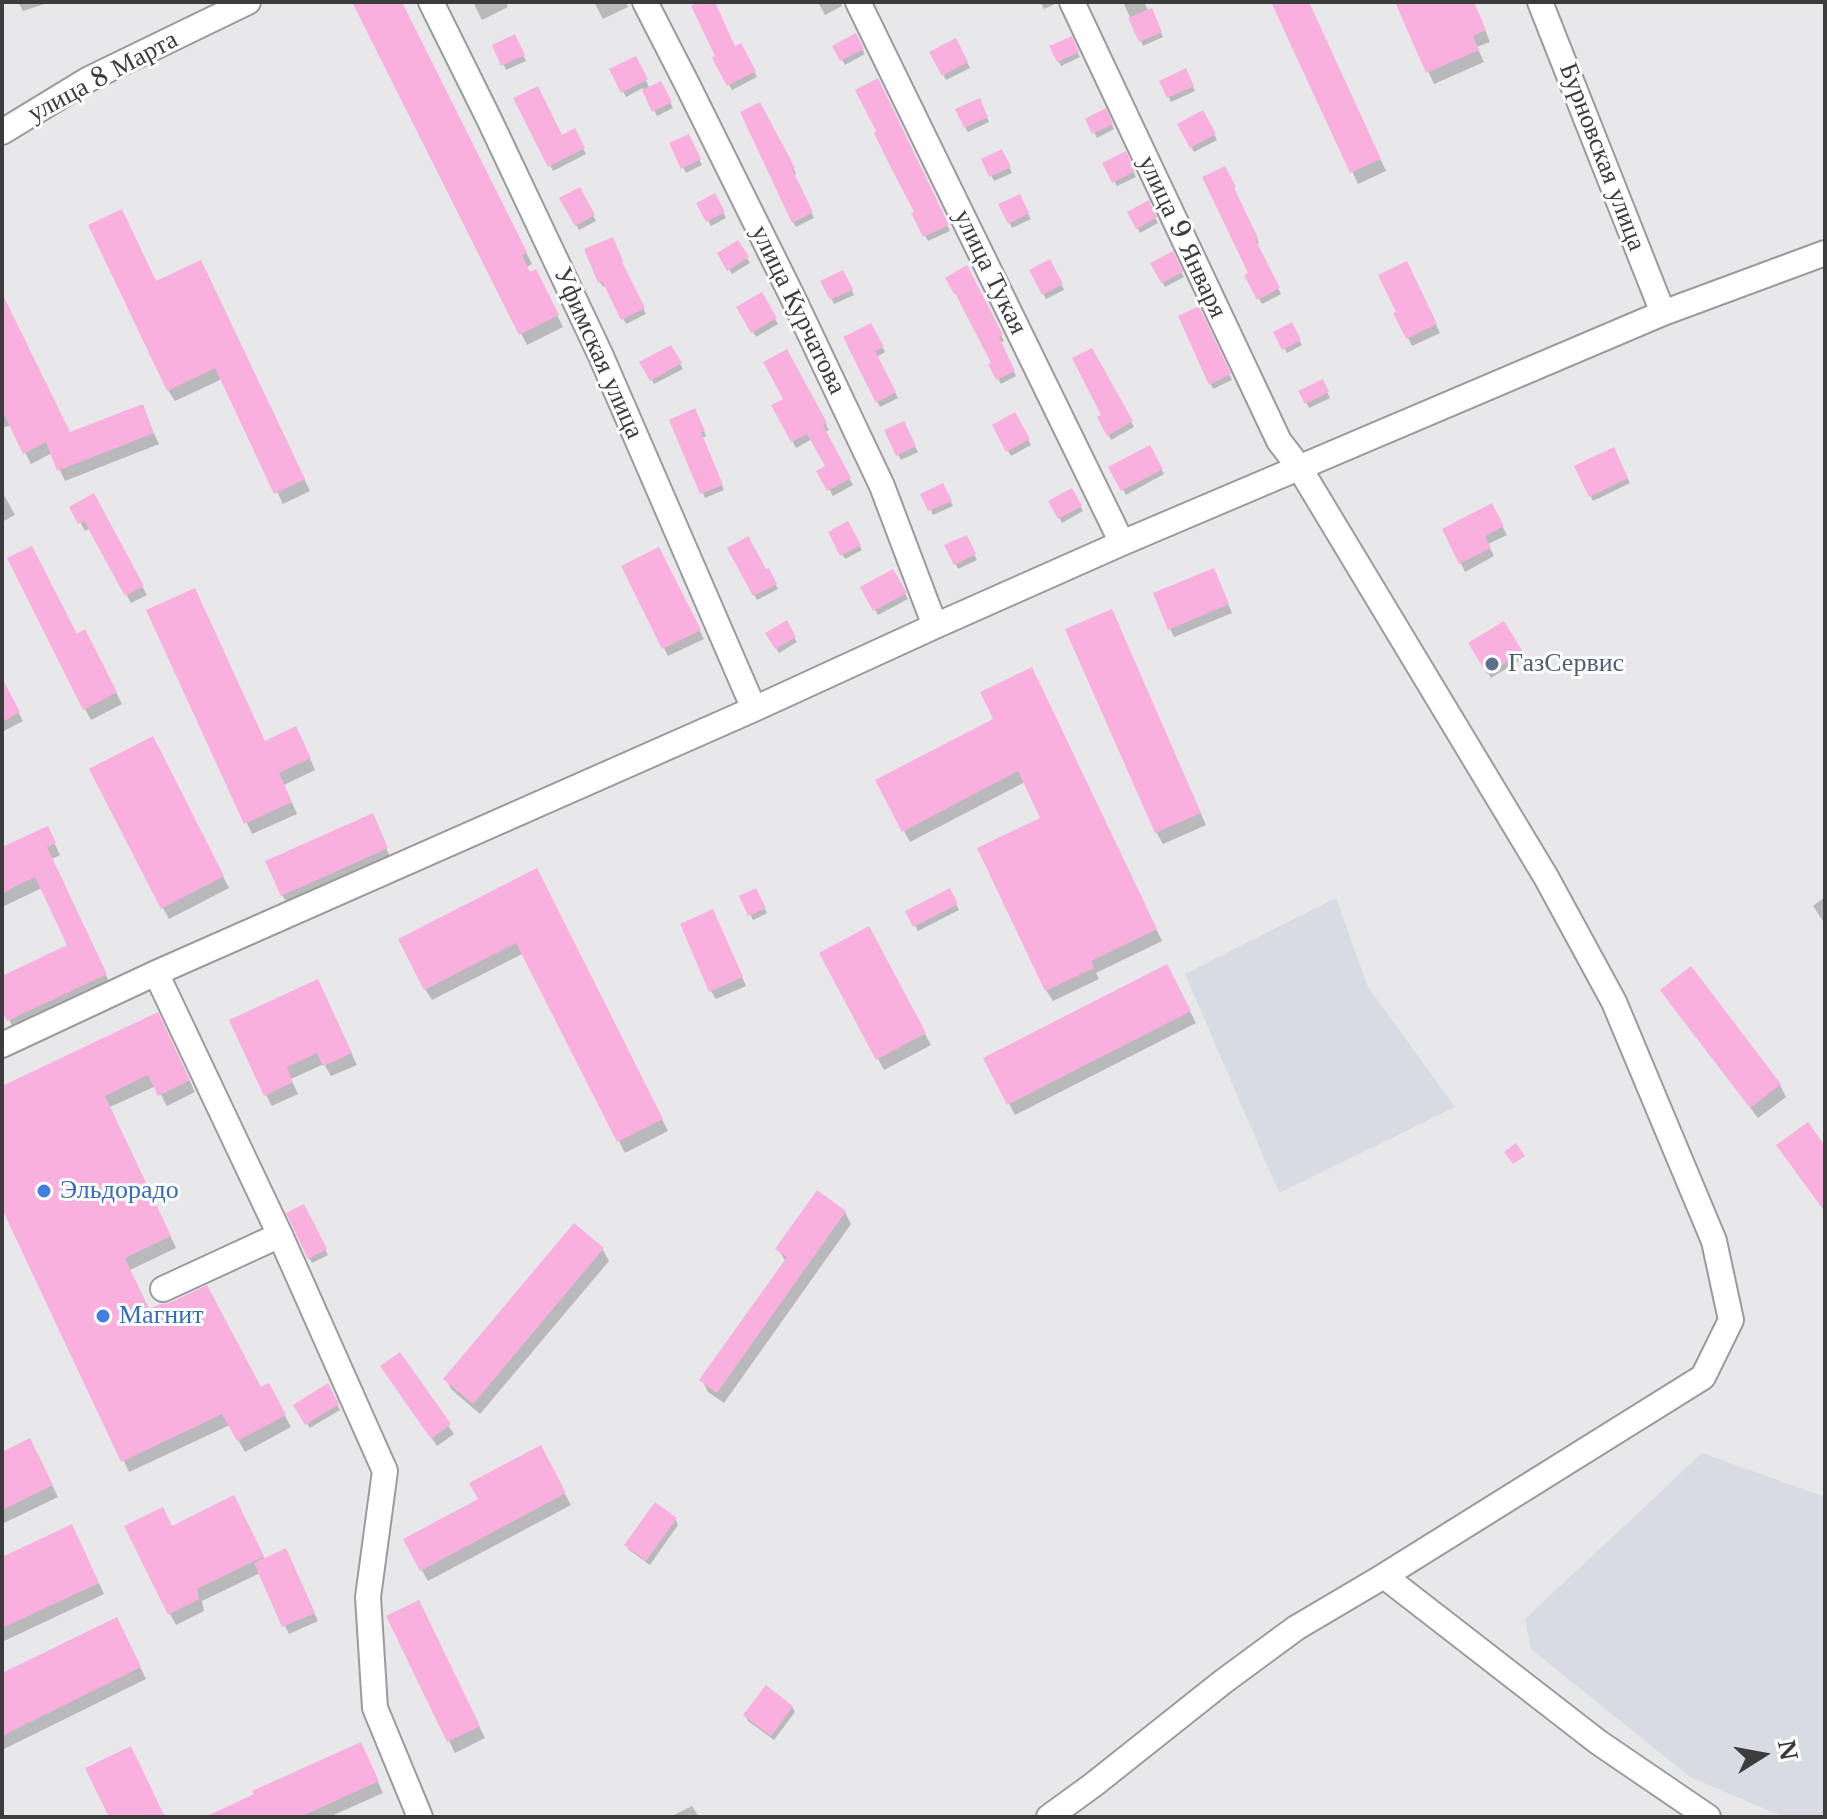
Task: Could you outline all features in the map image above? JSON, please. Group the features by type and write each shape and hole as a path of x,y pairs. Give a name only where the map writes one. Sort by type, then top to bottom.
{"street":[{"name":"улица 8 Марта","path":"2,132 89,79 248,2"},
{"name":"Уфимская улица","path":"431,2 601,356 754,709"},
{"name":"улица Курчатова","path":"645,2 793,298 882,486 935,626"},
{"name":"улица Тукая","path":"858,2 1122,543"},
{"name":"улица 9 Января","path":"1049,1817 1296,1628 1703,1377 1731,1320 1714,1241 1614,1002 1546,877 1299,467 1279,441 1072,2"},
{"name":"Бурновская улица","path":"1540,2 1663,313"},
{"path":"2,1045 156,973 1122,543 1663,313 1825,253"},
{"path":"156,973 280,1235 385,1471 368,1597 375,1708 420,1817"},
{"path":"163,1289 280,1235"},
{"path":"1384,1576 1598,1742 1708,1817"}],"shaded area":[{"path":"1336,898 1368,987 1455,1107 1279,1193 1185,974"},
{"path":"1702,1453 1825,1497 1825,1817 1784,1817 1690,1777 1531,1649 1525,1619"}],"building":[{"path":"352,2 402,2 527,252 522,255 530,272 536,269 559,315 519,335"},
{"path":"699,2 715,2 735,46 741,43 756,71 727,86 691,6"},
{"path":"1271,2 1309,2 1381,159 1350,173"},
{"path":"1395,2 1474,2 1486,30 1473,36 1479,50 1426,73"},
{"path":"1152,8 1162,32 1139,42 1128,18"},
{"path":"856,33 864,49 840,61 832,46"},
{"path":"515,34 525,55 501,66 492,45"},
{"path":"1072,36 1079,52 1057,62 1049,46"},
{"path":"956,38 968,62 942,76 929,52"},
{"path":"636,56 648,79 621,93 609,69"},
{"path":"1186,68 1194,86 1167,98 1159,81"},
{"path":"878,78 949,225 923,237 855,90"},
{"path":"661,81 672,102 652,112 642,90"},
{"path":"538,86 562,135 575,128 585,148 548,167 513,98"},
{"path":"980,98 988,117 964,128 955,109"},
{"path":"760,102 795,168 792,169 813,212 792,223 740,112"},
{"path":"1106,108 1113,124 1092,134 1085,119"},
{"path":"1203,110 1216,134 1190,148 1177,124"},
{"path":"689,134 701,159 681,169 669,143"},
{"path":"1002,149 1011,167 989,177 981,159"},
{"path":"1126,151 1135,171 1112,183 1102,163"},
{"path":"1225,166 1258,238 1255,239 1280,288 1257,300 1244,275 1248,273 1202,177"},
{"path":"580,187 595,215 575,226 559,198"},
{"path":"715,193 725,212 706,222 696,203"},
{"path":"1020,194 1029,213 1008,224 998,204"},
{"path":"1149,200 1157,217 1136,229 1127,212"},
{"path":"122,209 156,281 201,260 305,479 274,494 215,368 167,391 88,225"},
{"path":"613,237 645,308 621,320 602,281 598,283 584,249"},
{"path":"738,240 749,257 727,271 717,253"},
{"path":"1173,251 1183,272 1161,283 1150,263"},
{"path":"1050,259 1063,284 1042,295 1029,270"},
{"path":"1407,261 1437,324 1406,339 1378,275"},
{"path":"967,265 1003,335 999,337 1015,371 996,380 988,364 991,363 945,278"},
{"path":"843,270 853,289 830,300 820,281"},
{"path":"762,292 777,318 751,333 736,307"},
{"path":"2,293 70,432 143,404 154,433 57,471 46,442 23,454 2,410"},
{"path":"1199,306 1231,374 1209,385 1178,316"},
{"path":"1292,322 1301,340 1282,350 1273,332"},
{"path":"871,323 884,347 875,351 896,392 876,403 843,337"},
{"path":"671,345 682,363 650,381 639,362"},
{"path":"1092,348 1133,421 1107,436 1097,417 1101,415 1072,358"},
{"path":"787,349 827,423 823,425 851,478 827,491 816,471 825,466 807,434 791,442 771,405 783,399 763,362"},
{"path":"1323,379 1329,392 1305,404 1298,391"},
{"path":"695,408 705,431 701,432 723,485 700,494 669,420"},
{"path":"1015,412 1030,439 1006,452 992,425"},
{"path":"904,421 916,446 896,456 884,430"},
{"path":"1150,445 1163,469 1121,491 1108,467"},
{"path":"1614,447 1628,478 1589,497 1574,466"},
{"path":"943,483 952,501 928,511 920,494"},
{"path":"1072,488 1082,506 1058,519 1048,501"},
{"path":"94,493 144,586 125,596 84,521 78,524 69,507"},
{"path":"1492,503 1504,526 1485,536 1491,548 1459,564 1442,529"},
{"path":"848,521 861,545 840,556 828,532"},
{"path":"967,535 976,554 954,565 944,545"},
{"path":"748,536 777,584 753,596 727,548"},
{"path":"32,546 77,634 85,629 117,692 83,710 7,558"},
{"path":"659,547 701,630 662,649 621,566"},
{"path":"1214,568 1229,604 1168,630 1153,593"},
{"path":"893,569 907,593 873,611 860,587"},
{"path":"195,588 265,741 296,726 311,758 279,773 292,802 244,824 146,610"},
{"path":"1112,609 1201,813 1155,833 1065,629"},
{"path":"787,620 796,637 775,649 765,633"},
{"path":"1504,621 1523,652 1487,674 1468,643"},
{"path":"1032,667 1157,929 1091,961 1094,968 1045,991 977,848 1040,818 1018,771 902,832 875,780 993,719 980,692"},
{"path":"2,678 20,712 2,722"},
{"path":"153,736 224,876 161,909 89,769"},
{"path":"373,813 388,848 281,896 265,861"},
{"path":"48,826 56,843 47,847 107,974 7,1021 2,1011 2,976 67,945 35,877 2,893 2,847"},
{"path":"537,868 663,1119 617,1142 516,943 424,990 398,939"},
{"path":"756,888 766,908 748,916 739,896"},
{"path":"950,888 958,904 913,927 905,911"},
{"path":"713,909 743,977 709,992 680,924"},
{"path":"869,926 926,1033 876,1060 819,953"},
{"path":"1167,964 1191,1011 1007,1105 983,1058"},
{"path":"1691,966 1781,1084 1750,1108 1660,990"},
{"path":"318,979 352,1053 323,1066 317,1053 287,1067 293,1082 264,1096 229,1020"},
{"path":"158,1012 190,1080 158,1096 148,1075 105,1096 171,1236 125,1258 149,1309 207,1285 261,1387 269,1383 286,1415 237,1441 222,1414 121,1462 2,1209 2,1086"},
{"path":"1808,1122 1825,1146 1825,1212 1776,1145"},
{"path":"1516,1143 1525,1156 1513,1164 1504,1152"},
{"path":"817,1190 846,1211 717,1393 699,1380 787,1257 775,1249"},
{"path":"304,1204 327,1249 308,1259 286,1213"},
{"path":"574,1223 604,1248 473,1404 443,1379"},
{"path":"400,1352 451,1424 431,1439 380,1366"},
{"path":"328,1383 339,1404 305,1425 293,1405"},
{"path":"30,1438 53,1485 2,1510 2,1452"},
{"path":"541,1445 566,1493 420,1571 403,1539 478,1499 469,1483"},
{"path":"234,1495 264,1556 197,1589 199,1599 168,1615 124,1526 163,1507 172,1526"},
{"path":"655,1502 677,1518 646,1561 624,1545"},
{"path":"72,1524 99,1583 2,1628 2,1557"},
{"path":"286,1548 315,1613 282,1627 254,1563"},
{"path":"419,1600 480,1726 447,1742 386,1616"},
{"path":"117,1617 141,1667 2,1736 2,1673"},
{"path":"766,1685 793,1706 771,1736 743,1715"},
{"path":"361,1742 379,1781 300,1817 205,1817 254,1794 252,1791"},
{"path":"131,1746 165,1817 109,1817 85,1768"}],"place":[{"name":"ГазСервис","path":"1492,664"},
{"name":"Эльдорадо","path":"44,1191"},
{"name":"Магнит","path":"103,1316"}]}
